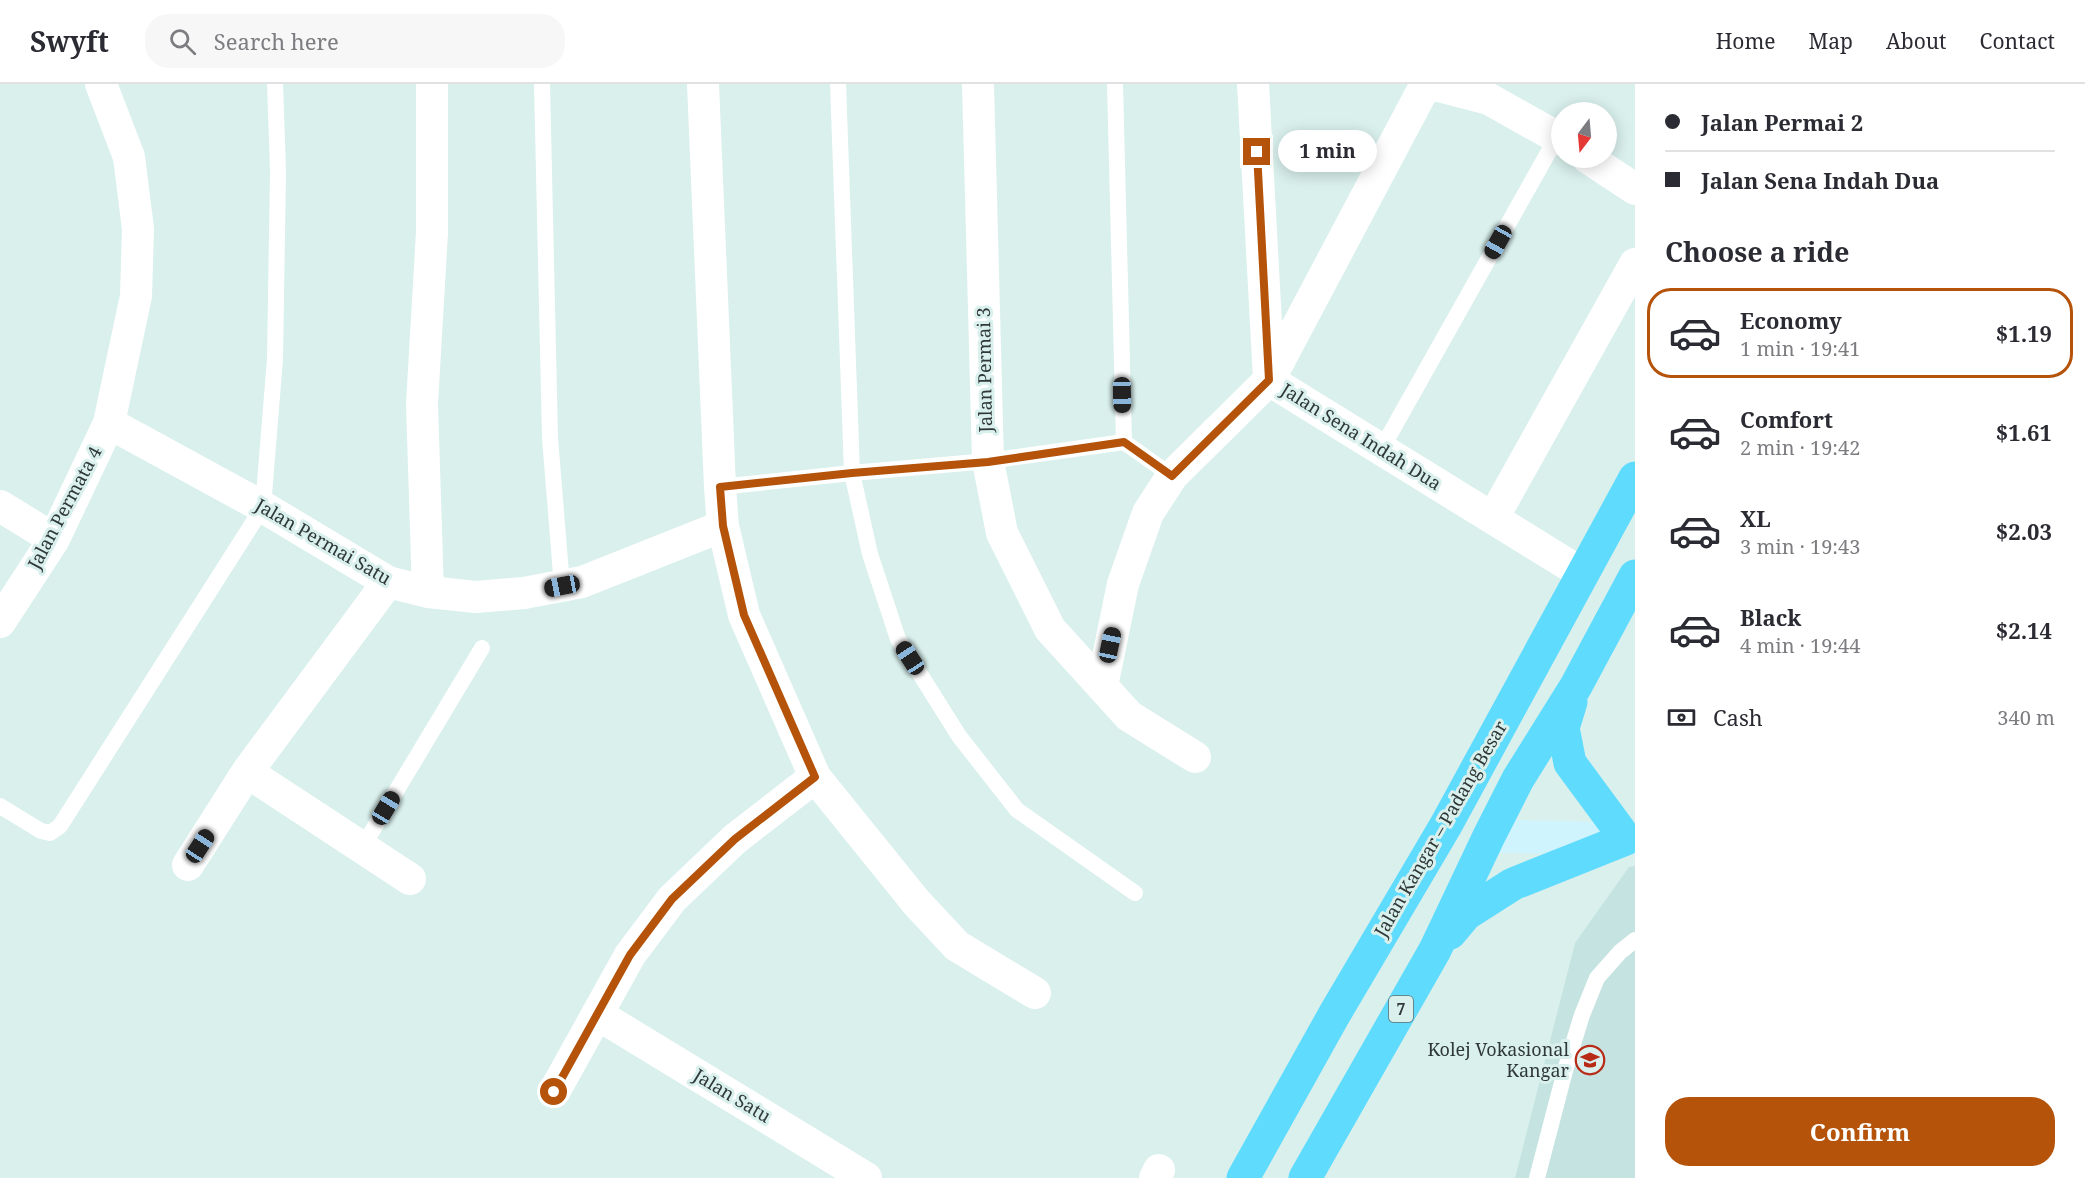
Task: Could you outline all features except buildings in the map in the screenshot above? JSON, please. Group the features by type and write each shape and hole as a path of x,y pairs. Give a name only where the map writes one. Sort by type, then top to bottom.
{"highway":[{"name":"Jalan Kangar – Padang Besar","path":"1243,1178 1334,1015 1446,825 1635,478"},
{"name":"7","path":"1305,1178 1435,950 1488,836 1518,778 1575,686 1635,576"},
{"path":"1435,950 1466,914 1513,884 1631,839 1570,763 1563,728 1575,686"},
{"path":"1413,881 1433,864 1457,849 1488,836 1482,828 1480,819 1486,748"}],"street":[{"name":"Jalan Permata 4","path":"0,622 54,539 109,423 136,296 138,229 129,157 101,84"},
{"path":"428,592 422,404 432,232 432,84"},
{"path":"703,84 723,526 744,615 815,777 916,902 957,946 1035,993"},
{"name":"Jalan Permai 3","path":"978,84 988,462 1002,533 1050,629 1129,716 1195,757"},
{"name":"Jalan Sena Indah Dua","path":"1253,84 1269,380 1583,574"},
{"path":"1102,686 1124,584 1148,513 1172,476 1269,380 1426,84"},
{"path":"1431,84 1489,99 1551,134"},
{"path":"1603,168 1635,189"},
{"path":"1493,518 1635,264"},
{"name":"Jalan Permai Satu","path":"109,423 263,507 388,582 428,592 476,597 524,593 582,582 723,526"},
{"path":"0,506 54,539"},
{"path":"188,865 247,772 388,582"},
{"path":"247,772 410,879"},
{"path":"554,1092 630,955 672,899 735,839 815,777"},
{"path":"1488,836 1631,839"},
{"name":"Jalan Satu","path":"597,1014 866,1178"}],"lane":[{"path":"0,806 41,831 50,832 60,826 263,507 275,359 278,172 275,84"},
{"path":"542,84 550,438 562,586"},
{"path":"838,84 852,473 870,554 897,639 959,736 1017,810 1135,893"},
{"path":"1115,84 1124,442"},
{"path":"1381,450 1551,153"},
{"path":"720,487 988,462 1124,442 1172,476"},
{"path":"362,848 482,648"},
{"path":"1537,1178 1581,1015 1597,978 1620,952 1635,940"}],"shaded area":[{"name":"Kolej Vokasional Kangar","path":"1635,866 1635,1178 1515,1178 1575,943 1629,867"}],"place":[{"name":"Kolej Vokasional Kangar","path":"1590,1060"}],"route":[{"path":"554,1092 630,955 672,899 735,839 815,777 744,615 723,526 720,487 988,462 1124,442 1172,476 1269,380 1257,152"}]}
